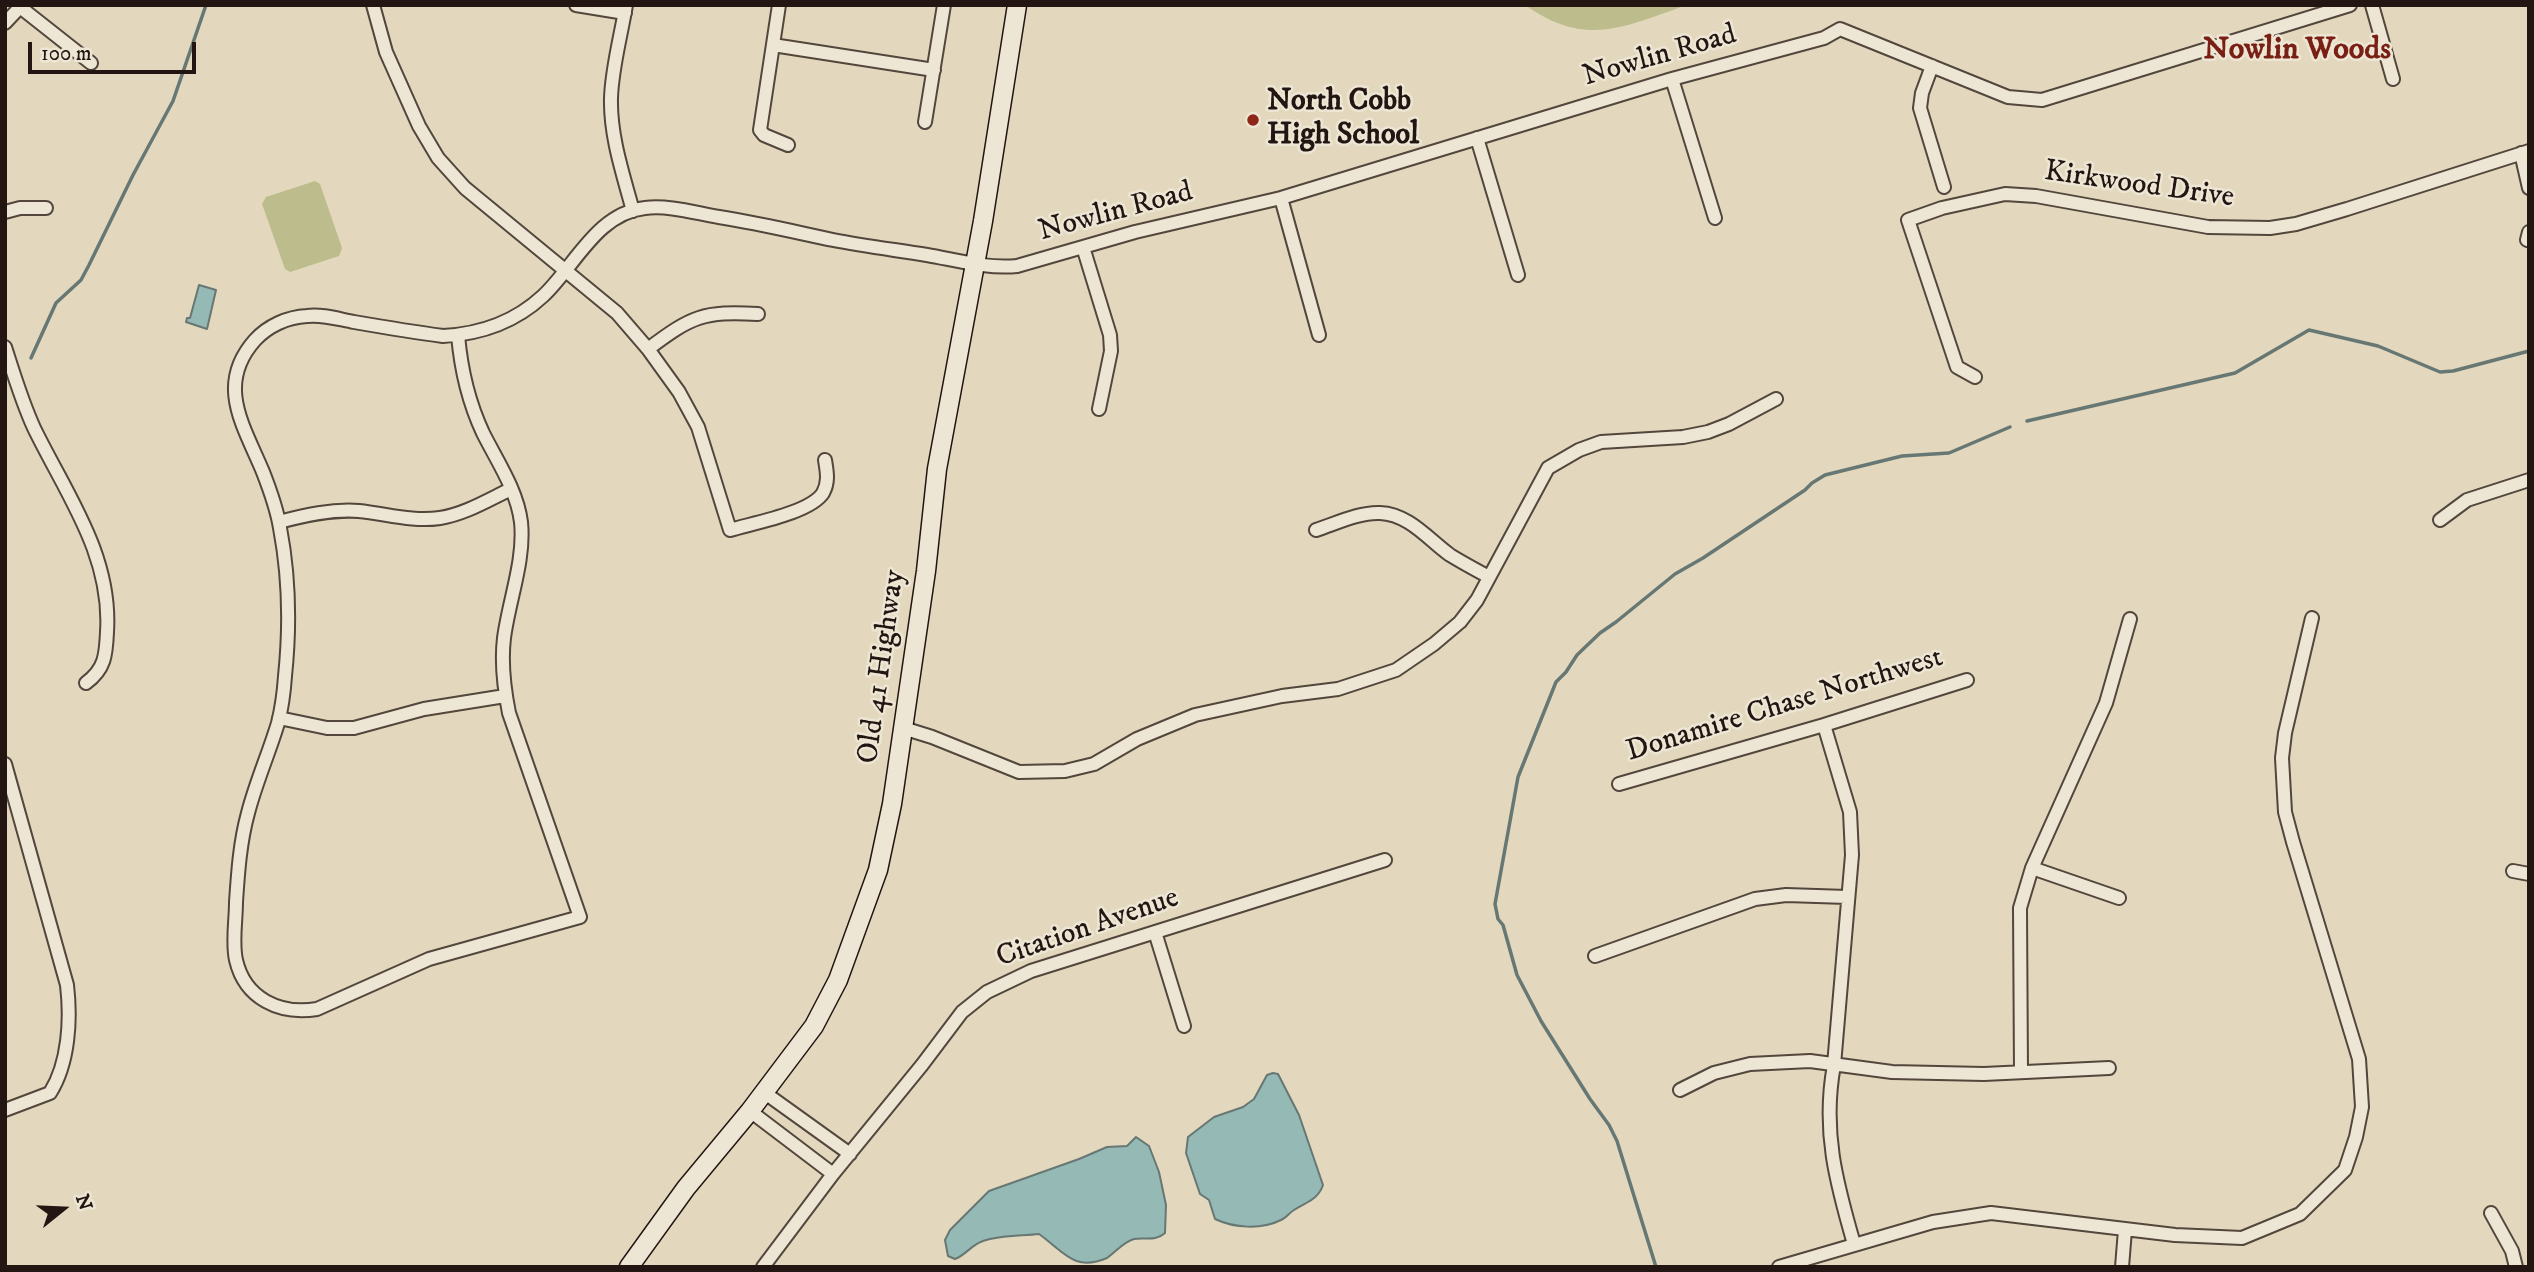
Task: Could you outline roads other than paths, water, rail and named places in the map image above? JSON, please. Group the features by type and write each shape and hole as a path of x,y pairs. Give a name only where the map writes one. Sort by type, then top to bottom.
{"main road":[{"name":"Old 41 Highway","path":"629,1267 685,1188 765,1093 814,1026 838,980 878,870 892,804 926,571 937,469 975,263 1017,5"}],"street":[{"path":"373,5 386,52 419,126 438,158 466,188 617,313 648,349 679,392 698,427 730,530 799,509 817,499 824,492 828,479 825,460"},
{"path":"458,335 467,393 520,513 522,539 504,638 505,696 514,731 580,917 429,959 317,1009 281,1009 261,999 247,985 236,960 237,881 248,814 279,718 287,655 285,564 279,522 263,472 241,422 235,395 238,369 256,339 276,324 307,316 425,334 458,335 491,328 513,318 545,294 599,230 615,218 633,211 615,143 612,110 613,83 625,9 576,5"},
{"path":"779,5 760,130 764,135 788,145"},
{"path":"925,122 944,5"},
{"name":"Nowlin Road","path":"633,211 659,208 684,211 775,226 834,240 999,267 1017,266 1135,232 1281,198 1672,79 1824,38 1840,29 2008,97 2042,100 2350,5"},
{"path":"2372,5 2393,79"},
{"path":"5,23 21,6 90,63"},
{"path":"773,44 934,70"},
{"path":"1932,66 1922,93 1920,108 1944,187"},
{"path":"1672,79 1714,218"},
{"path":"1477,138 1517,275"},
{"path":"2525,152 2529,188"},
{"name":"Kirkwood Drive","path":"1975,377 1957,368 1908,220 1942,208 2005,194 2136,212 2208,227 2270,228 2296,224 2347,209 2525,152"},
{"path":"1281,198 1319,335"},
{"path":"5,212 20,208 46,208"},
{"path":"1083,247 1110,335 1111,351 1099,409"},
{"path":"648,349 683,324 703,315 726,312 758,314"},
{"path":"5,347 25,407 93,542 104,579 108,618 105,650 98,674 86,683"},
{"path":"903,728 1019,772 1065,771 1094,764 1137,739 1195,715 1282,696 1338,688 1396,670 1461,622 1489,577 1548,468 1579,450 1601,442 1683,437 1708,432 1776,399"},
{"path":"2440,520 2466,500 2529,480"},
{"path":"279,522 316,513 345,511 409,519 437,518 460,513 511,489"},
{"path":"1316,530 1379,513 1395,516 1412,524 1451,555 1489,577"},
{"path":"1779,1267 1933,1222 1991,1213 2175,1236 2242,1238 2300,1214 2345,1170 2362,1107 2358,1059 2285,813 2282,782 2285,733 2312,618"},
{"path":"2021,1072 2020,908 2032,868 2106,703 2130,619"},
{"name":"Donamire Chase Northwest","path":"1619,783 1824,725 1967,680"},
{"path":"279,718 327,728 354,728 424,709 505,696"},
{"path":"1824,725 1850,812 1852,855 1829,1092 1830,1152 1853,1244"},
{"path":"5,764 67,985 70,1014 61,1070 50,1093 5,1110"},
{"name":"Citation Avenue","path":"763,1267 962,1012 987,992 1031,971 1385,860"},
{"path":"2032,868 2119,898"},
{"path":"2513,871 2529,874"},
{"path":"1595,956 1755,899 1786,895 1847,897"},
{"path":"1155,932 1184,1026"},
{"path":"1680,1090 1714,1073 1750,1064 1810,1061 1892,1072 2021,1072 2109,1068"},
{"path":"765,1093 850,1154"},
{"path":"750,1111 833,1174"},
{"path":"2491,1213 2512,1251 2516,1267"},
{"path":"2122,1267 2125,1230"}],"water":[{"path":"199,285 216,290 207,329 186,322 187,318 190,318"},
{"path":"1278,1074 1299,1115 1323,1185 1315,1197 1273,1223 1248,1227 1222,1222 1215,1219 1209,1200 1200,1194 1186,1153 1188,1137 1214,1117 1243,1107 1254,1099 1267,1075"},
{"path":"1136,1137 1149,1146 1159,1172 1166,1205 1165,1233 1161,1236 1130,1240 1107,1258 1086,1263 1070,1258 1039,1234 990,1239 955,1259 948,1256 945,1240 950,1230 989,1191 1107,1147 1127,1146"}],"waterway":[{"path":"31,358 56,303 81,280 173,101 206,5"},
{"path":"2027,421 2235,373 2309,330 2378,346 2440,372 2529,351"},
{"path":"1656,1267 1617,1141 1541,1021 1517,975 1495,904 1518,777 1556,682 1577,655 1600,633 1675,574 1825,475 1902,456 1949,453 2010,427"}],"place":[{"name":"North Cobb High School","path":"1253,120"}],"district":[{"name":"Nowlin Woods","path":"2297,51"}]}
